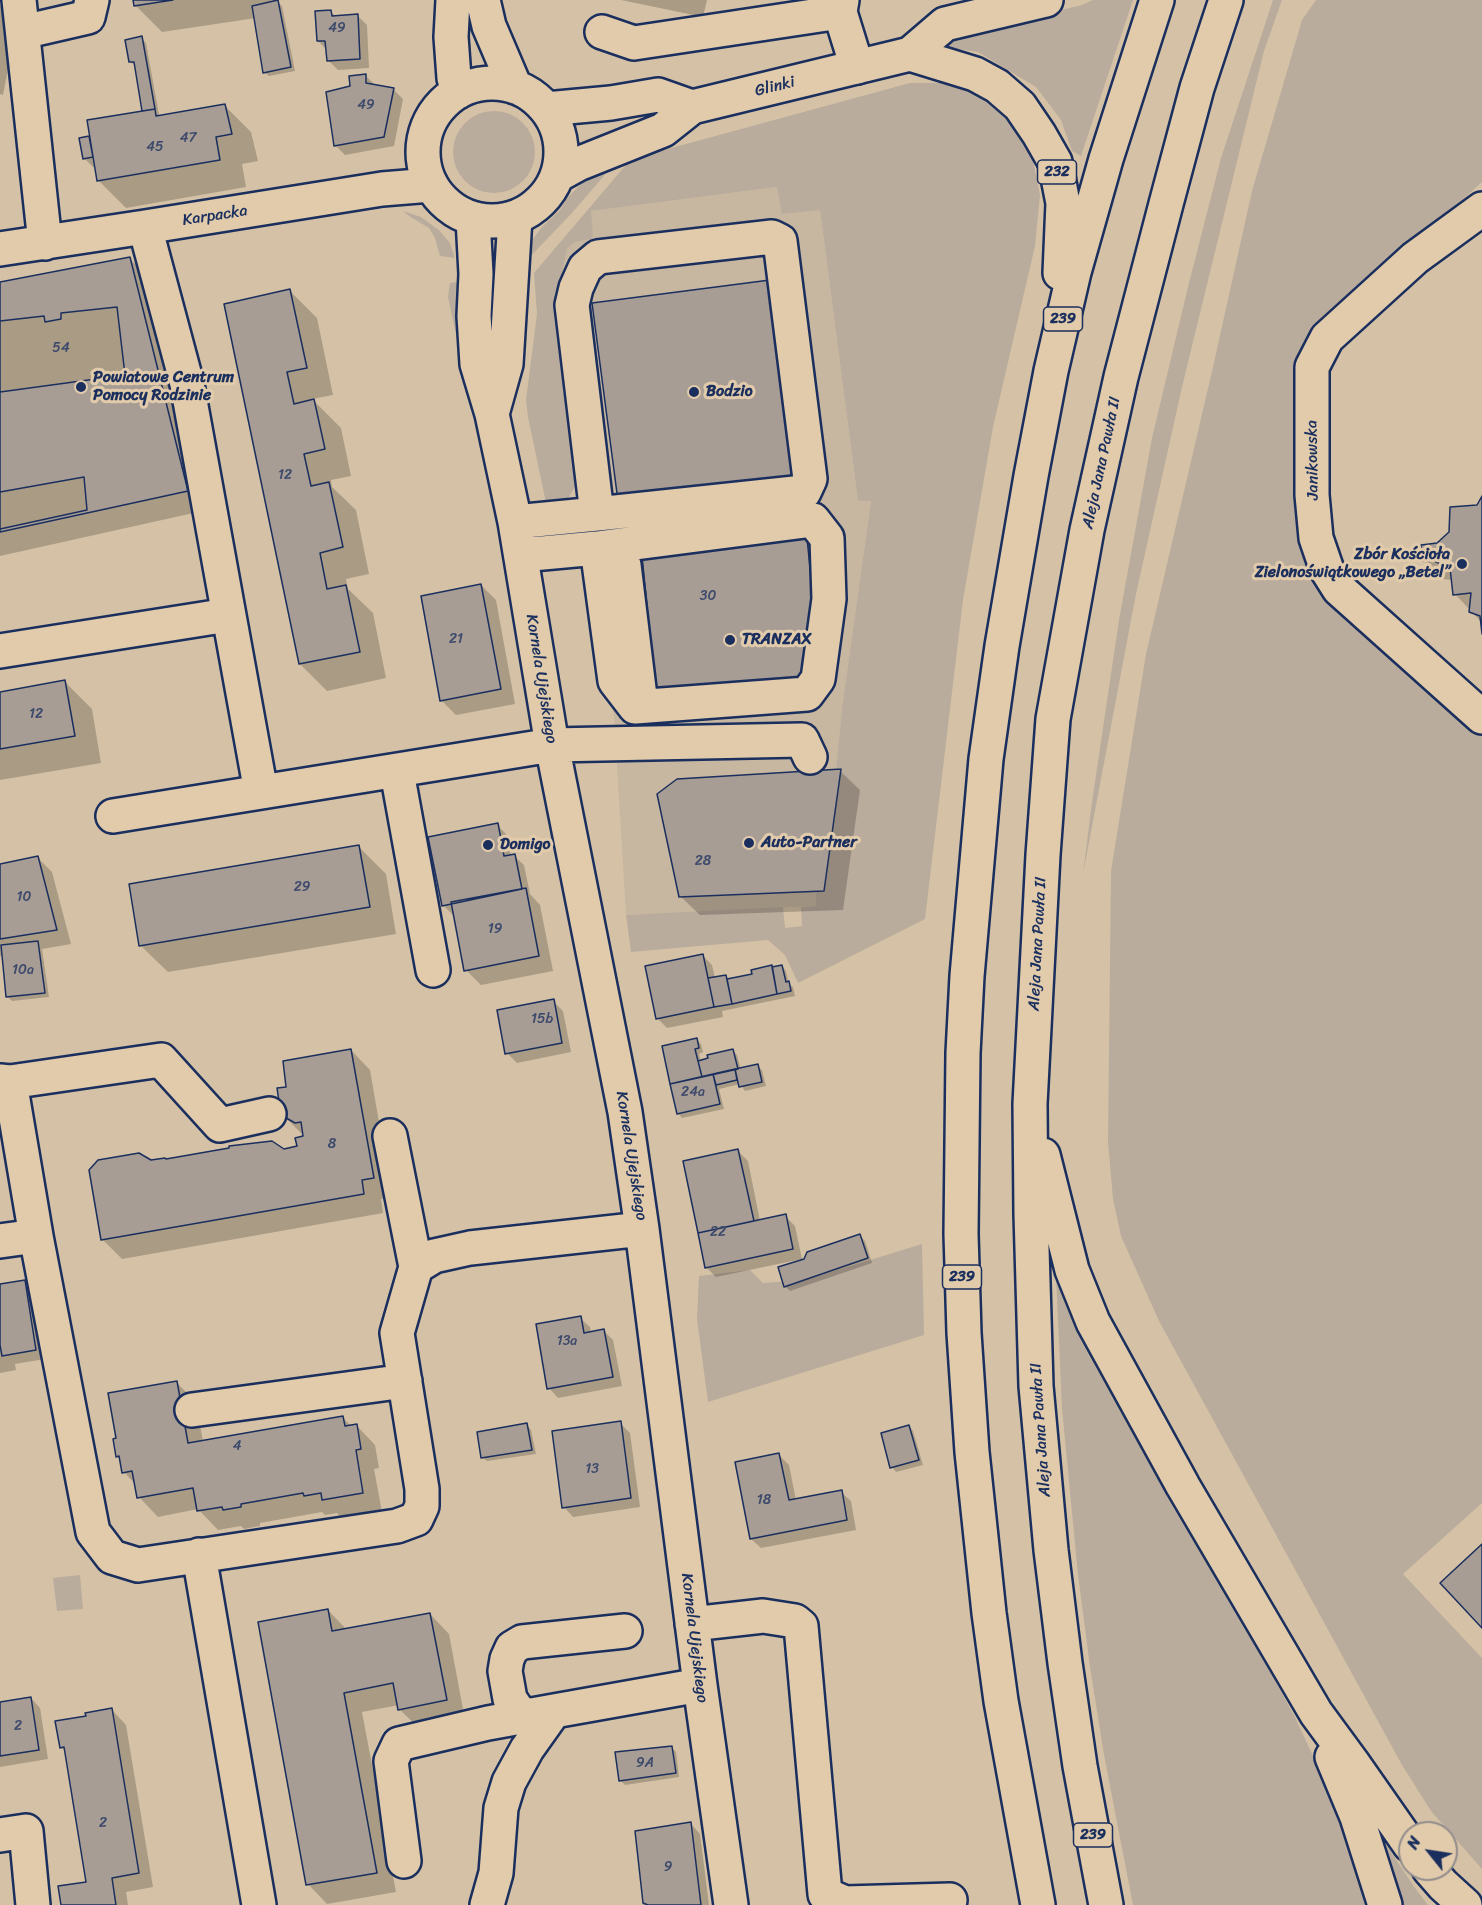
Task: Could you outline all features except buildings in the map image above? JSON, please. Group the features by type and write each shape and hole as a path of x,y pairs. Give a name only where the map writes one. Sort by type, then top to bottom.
{"main road":[{"path":"19,0 45,243"},
{"path":"23,32 88,17 92,0"},
{"path":"453,0 451,37 454,78 458,92"},
{"path":"483,0 489,26 515,87"},
{"path":"910,54 945,24 1046,0"},
{"name":"239","path":"1038,1905 1001,1701 978,1519 964,1334 961,1234 963,1053 967,976 986,759 1030,476 1074,272 1106,159 1156,0"},
{"name":"Aleja Jana Pawła II","path":"1106,1905 1080,1766 1068,1686 1048,1527 1036,1386 1030,1104 1042,855 1053,720 1087,530 1121,377 1197,88 1226,0"},
{"path":"602,32 634,43 841,6 857,67"},
{"name":"Glinki","path":"558,175 578,164 663,130 692,107 910,54"},
{"name":"232","path":"910,54 975,74 997,86 1020,106 1055,162 1063,203 1051,371"},
{"path":"496,83 515,87 532,96 546,109 556,124 561,141 558,175 541,202 528,212 514,218 494,222 473,219 456,211 442,200 431,185 424,165 424,144 430,123 441,106 458,92 476,85 496,83"},
{"path":"546,109 611,103 658,95 692,107"},
{"name":"Karpacka","path":"0,249 382,189 431,185"},
{"name":"Janikowska","path":"1482,210 1415,258 1327,338 1312,367 1313,506 1316,538 1327,570 1339,589 1482,717"},
{"name":"Kornela Ujejskiego","path":"492,414 506,364 514,218"},
{"name":"Kornela Ujejskiego","path":"473,219 477,364 492,414 515,522 552,745 625,1112 730,1905"},
{"path":"146,227 187,384 261,792"},
{"path":"515,522 597,514 804,492 810,479 780,241 772,237 598,257 585,268 576,288 572,305 597,514"},
{"path":"521,555 611,556 813,520 827,538 829,599 818,679 807,694 635,707 615,681 611,556"},
{"path":"0,651 228,615"},
{"path":"113,816 397,772 552,745 802,740 810,757"},
{"path":"397,772 433,970"},
{"path":"269,1114 220,1125 161,1060 5,1081 93,1532 112,1557 138,1565 397,1526 416,1519 422,1506 422,1489 398,1333 416,1268 390,1136"},
{"path":"1030,1104 1072,1270 1093,1322 1183,1486 1316,1713 1398,1828"},
{"path":"416,1268 434,1256 470,1248 642,1229"},
{"path":"0,1241 36,1236"},
{"path":"192,1410 405,1381"},
{"path":"199,1555 259,1905"},
{"path":"692,1624 763,1616 795,1621 801,1626 825,1894 845,1903 950,1900"},
{"path":"542,1714 518,1711 510,1699 505,1671 512,1647 522,1642 625,1631"},
{"path":"404,1861 391,1761 399,1744 488,1723 700,1685"},
{"path":"1316,1713 1357,1816 1384,1905"},
{"path":"487,1905 496,1873 501,1808 509,1782 542,1714"},
{"path":"0,1835 26,1831 33,1905"},
{"path":"1440,1881 1464,1905"}],"shaded area":[{"path":"1093,0 1133,0 1081,156 1072,151 1061,120 1036,87 978,52 951,48 946,43 956,35 1082,5"},
{"path":"1273,0 1282,0 1264,51 1182,387 1136,594 1083,874 1119,620 1152,438 1221,158"},
{"path":"1316,0 1482,0 1482,182 1311,336 1324,596 1373,644 1482,737 1482,1503 1403,1574 1482,1658 1482,1869 1458,1842 1458,1821 1440,1821 1402,1765 1159,1321 1121,1236 1113,1199 1108,1142 1111,871 1146,654 1252,191 1302,20"},
{"path":"910,83 942,83 966,90 988,101 1013,121 1025,136 1032,156 1040,195 1035,246 993,427 963,600 925,919 798,983 785,955 768,940 631,952 626,915 783,907 785,928 802,926 801,907 816,906 816,891 824,891 843,701 871,501 858,501 820,210 782,214 777,187 591,211 593,236 591,239 574,242 567,249 554,313 576,485 565,500 546,503 526,400 537,314 534,273 631,159"},
{"path":"494,111 510,114 523,123 532,136 535,152 532,168 523,181 510,190 494,193 478,190 465,181 456,168 453,152 456,136 465,123 478,114"},
{"path":"608,169 571,214 526,261 532,240 560,210 568,197 581,184"},
{"path":"778,187 820,210 858,501 871,501 843,701 841,769 824,891 816,906 626,915 614,716 578,531 582,529 554,313 567,249 590,211"},
{"path":"403,211 421,217 439,230 450,243 455,258 440,256 435,238 429,228"},
{"path":"458,282 461,358 448,297 450,283"},
{"path":"922,1244 924,1335 708,1402 697,1319 699,1276 750,1270 763,1283 805,1280"},
{"path":"1056,1276 1139,1434 1295,1717 1330,1793 1356,1860 1370,1905 1133,1905 1104,1755 1078,1575 1062,1408"},
{"path":"80,1575 83,1609 57,1611 53,1578"},
{"path":"1383,1840 1398,1862 1398,1881 1410,1881 1428,1905 1403,1905"}],"place":[{"name":"Powiatowe Centrum Pomocy Rodzinie","path":"81,387"},
{"name":"Bodzio","path":"694,392"},
{"name":"Zbór Kościoła Zielonoświątkowego „Betel”","path":"1462,564"},
{"name":"TRANZAX","path":"730,640"},
{"name":"Auto-Partner","path":"749,843"},
{"name":"Domigo","path":"488,845"}]}
